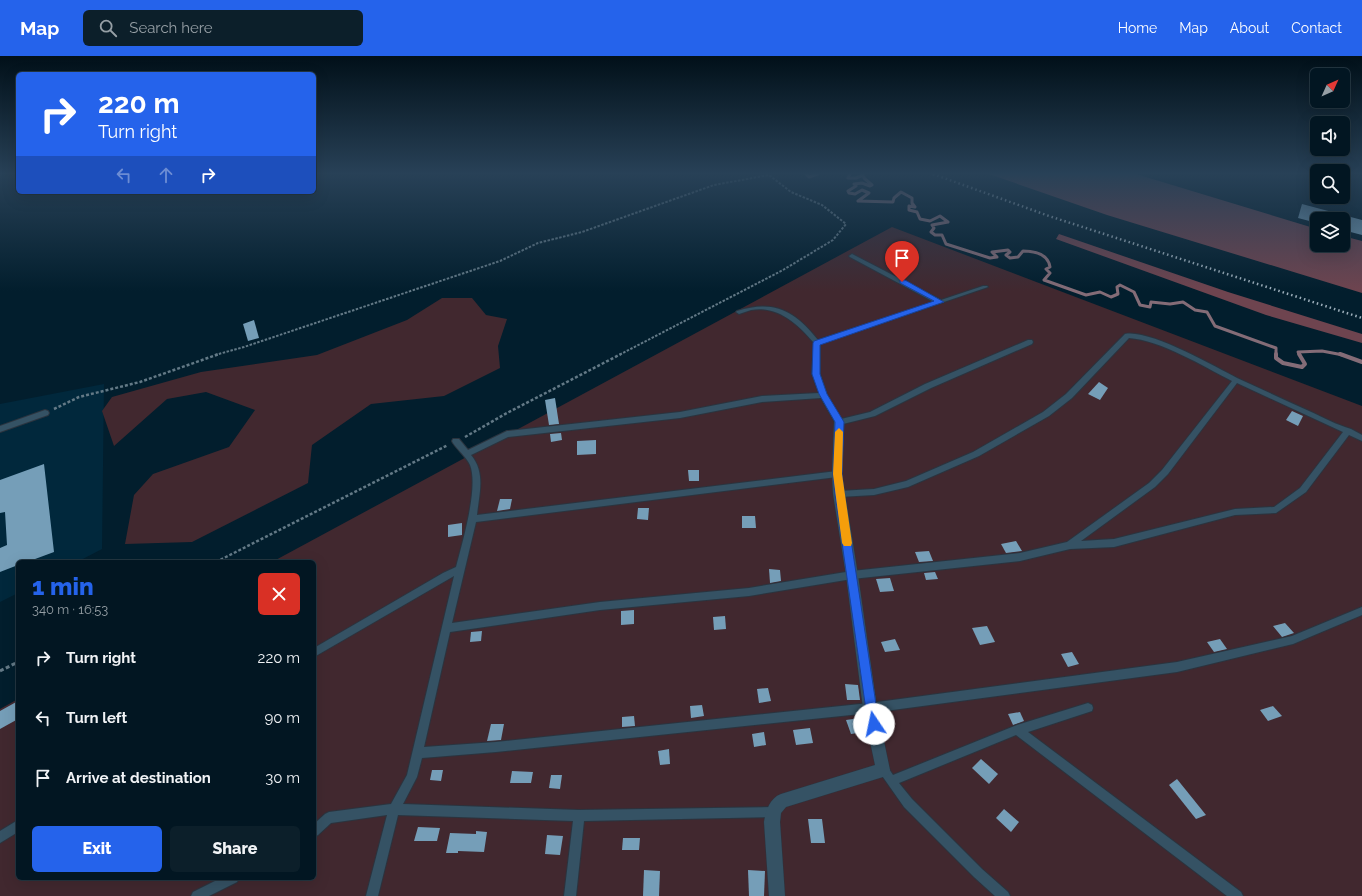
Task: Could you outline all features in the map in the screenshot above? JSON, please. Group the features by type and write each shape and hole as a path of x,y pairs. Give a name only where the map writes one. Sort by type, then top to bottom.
{"street":[{"path":"777,896 772,822 773,812 781,801 887,775 870,708 852,575 839,494 837,474 840,422"}],"lane":[{"path":"852,256 940,302"},
{"path":"816,343 985,287"},
{"path":"739,312 750,307 759,306 776,309 799,322 808,331 816,343 816,374 823,394 840,422 872,414 928,386 1030,342"},
{"path":"839,494 874,492 908,484 976,454 1046,414 1069,396 1127,336 1142,338 1184,354 1236,380 1362,438"},
{"path":"1070,545 1152,485 1165,472 1236,380"},
{"path":"466,454 507,434 680,415 762,399 823,394"},
{"path":"0,429 45,413"},
{"path":"447,628 600,606 749,592 852,575 1020,557 1070,545 1114,543 1235,512 1276,510 1303,490 1348,432"},
{"path":"372,896 394,809 412,777 472,519 477,481 474,464 456,441"},
{"path":"472,519 837,474"},
{"path":"316,652 446,576 461,569"},
{"path":"417,753 496,748 870,708 1177,667 1293,640 1362,611"},
{"path":"1004,896 978,873 908,803 887,775 1017,730 1088,708"},
{"path":"1017,730 1237,896"},
{"path":"316,829 329,818 394,809 579,816 773,812"},
{"path":"570,896 579,816"},
{"path":"0,837 16,827"},
{"path":"197,896 229,880"}],"path":[{"path":"45,413 79,397 140,382 207,357 500,261 538,243 582,232 635,213"},
{"path":"220,560 456,441 783,270 833,240 846,224 832,213"},
{"path":"0,671 16,663"}],"shaded area":[{"path":"1102,213 1265,213 1310,227 1310,252 1350,252 1350,238 1362,241 1362,293"},
{"path":"892,227 1362,406 1362,896 0,896 0,709 16,700 16,880 316,880 316,560 276,560"},
{"path":"1059,234 1228,292 1362,334 1362,343 1266,315 1056,239"},
{"path":"442,298 472,298 486,315 507,319 498,346 500,368 444,396 371,404 312,445 308,483 192,542 125,544 134,495 153,474 229,447 255,410 206,392 167,399 114,446 102,411 112,397 201,372 317,355 407,320"},
{"path":"104,384 102,549 81,560 16,560 16,594 0,602 0,404"}],"building":[{"path":"1299,213 1310,213 1310,221 1298,218"},
{"path":"1350,217 1362,220 1362,235 1350,232"},
{"path":"254,320 259,338 248,341 243,324"},
{"path":"1099,382 1108,388 1100,400 1088,394"},
{"path":"555,398 559,424 549,425 545,400"},
{"path":"1292,411 1303,416 1298,426 1286,420"},
{"path":"561,433 562,440 551,442 550,434"},
{"path":"596,440 596,454 577,455 577,441"},
{"path":"44,464 54,552 32,560 16,560 16,566 0,572 0,548 7,545 5,512 0,513 0,480"},
{"path":"688,470 699,470 699,481 689,481"},
{"path":"500,499 512,499 510,509 497,511"},
{"path":"638,508 649,508 648,520 637,519"},
{"path":"742,516 755,516 756,528 742,528"},
{"path":"462,523 462,535 448,537 448,525"},
{"path":"1016,541 1022,551 1006,553 1001,544"},
{"path":"929,551 933,561 919,562 915,552"},
{"path":"769,569 780,570 781,581 770,583"},
{"path":"935,572 938,579 926,580 924,573"},
{"path":"890,578 894,591 880,592 876,579"},
{"path":"634,610 634,624 621,625 621,611"},
{"path":"725,616 726,629 714,630 713,617"},
{"path":"1285,623 1294,633 1282,637 1273,626"},
{"path":"987,626 995,642 980,645 972,628"},
{"path":"482,631 481,641 470,642 471,632"},
{"path":"895,639 900,650 885,652 881,642"},
{"path":"1220,639 1227,649 1214,652 1207,642"},
{"path":"1072,652 1079,664 1068,667 1061,654"},
{"path":"845,684 858,685 860,700 847,700"},
{"path":"768,688 771,701 759,703 757,689"},
{"path":"16,702 16,720 0,729 0,711"},
{"path":"702,705 704,716 691,718 690,706"},
{"path":"1273,706 1282,716 1268,721 1260,710"},
{"path":"1020,712 1024,721 1013,725 1008,714"},
{"path":"634,716 635,726 622,727 622,717"},
{"path":"860,718 865,732 851,734 846,720"},
{"path":"491,724 504,724 501,740 487,741"},
{"path":"810,728 813,743 796,745 793,730"},
{"path":"764,732 766,745 754,747 752,734"},
{"path":"669,749 670,764 660,765 658,751"},
{"path":"981,759 998,774 989,784 972,768"},
{"path":"432,770 443,770 441,781 430,780"},
{"path":"512,771 533,772 531,783 510,783"},
{"path":"551,775 562,775 560,789 549,788"},
{"path":"1177,779 1206,815 1196,819 1169,785"},
{"path":"1004,809 1019,822 1011,832 996,818"},
{"path":"808,819 822,819 825,843 811,843"},
{"path":"418,827 440,828 437,841 414,841"},
{"path":"476,831 487,832 484,852 458,851 458,853 446,853 450,833 476,834"},
{"path":"547,835 563,836 560,855 545,854"},
{"path":"623,838 640,838 639,850 622,850"},
{"path":"644,870 660,871 659,896 643,896"},
{"path":"748,870 765,871 764,896 749,896"}],"waterway":[{"path":"918,213 920,219 930,221 940,216 948,222 932,225 934,228 931,232 935,235 942,235 946,244 990,258 997,257 992,252 1008,250 1010,252 1006,255 1010,258 1018,257 1023,251 1040,254 1047,259 1050,267 1046,269 1050,273 1044,280 1086,295 1100,292 1111,297 1118,294 1117,287 1120,285 1134,292 1140,305 1150,307 1151,302 1170,304 1183,302 1195,310 1207,312 1215,326 1276,348 1276,358 1283,363 1302,367 1305,364 1299,354"},
{"path":"1300,355 1298,352 1322,351 1342,355"},
{"path":"1342,355 1362,362"}],"railway":[{"path":"1041,213 1362,318"}],"slow traffic":[{"path":"839,432 837,474 847,543"}],"route":[{"path":"874,724 870,708 852,575 839,494 837,474 840,422 823,394 816,374 816,343 940,302 902,282"}]}
